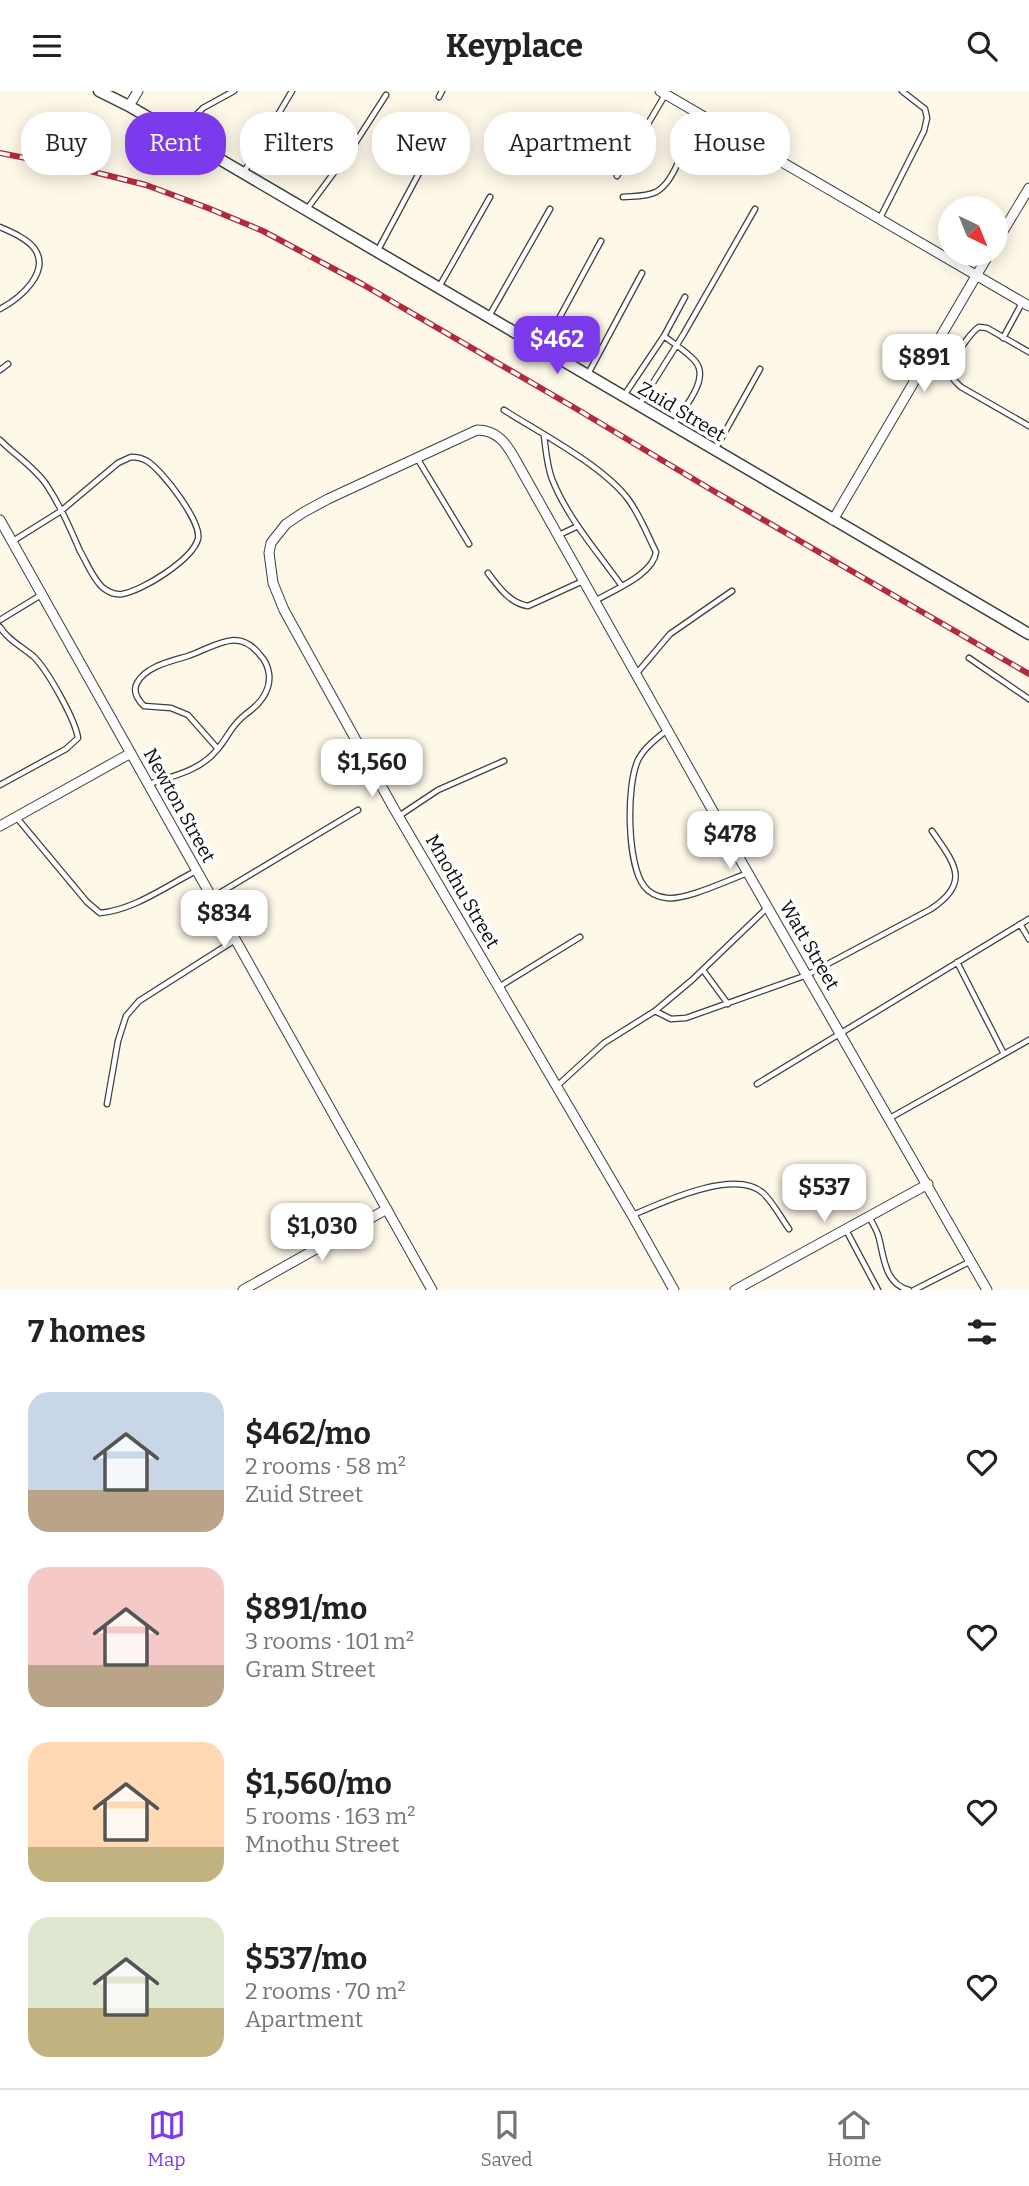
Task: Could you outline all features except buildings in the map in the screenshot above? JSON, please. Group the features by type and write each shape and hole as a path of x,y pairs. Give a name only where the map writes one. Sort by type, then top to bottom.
{"street":[{"name":"Zuid Street","path":"99,91 138,112"},
{"path":"129,107 138,91"},
{"path":"663,93 1026,304"},
{"name":"Zuid Street","path":"245,175 1029,634"},
{"path":"1008,223 1029,188"},
{"path":"833,520 982,266"},
{"name":"Mnothu Street","path":"497,435 486,430 477,430 304,512 286,524 271,543 269,553 273,583 284,610 399,816 674,1290"},
{"name":"Watt Street","path":"497,435 515,459 987,1290"},
{"name":"Newton Street","path":"0,520 432,1290"},
{"path":"0,826 131,753"},
{"path":"734,1290 928,1184"},
{"path":"243,1290 387,1209"}],"lane":[{"path":"199,112 234,91"},
{"path":"280,112 292,91"},
{"path":"439,97 442,91"},
{"path":"879,219 927,123 925,109 902,91"},
{"path":"617,176 663,93"},
{"path":"305,211 350,151 386,95"},
{"path":"623,197 646,195 663,187 681,154 693,110"},
{"path":"376,253 418,175"},
{"path":"438,289 490,197"},
{"path":"488,318 550,209"},
{"path":"638,405 676,346 755,209"},
{"path":"0,227 33,247 38,256 38,267 27,289 13,302 0,309"},
{"path":"542,349 601,241"},
{"path":"587,375 642,273"},
{"path":"623,397 664,337 685,297"},
{"path":"1003,338 1026,304"},
{"path":"1029,352 984,327 979,327 974,330 951,366 951,372 961,387 1029,426"},
{"path":"664,337 696,363 700,376 697,387 673,426"},
{"path":"0,370 8,364"},
{"path":"715,451 760,369"},
{"path":"504,410 581,458 617,486 637,511 656,552 655,559 650,567 595,601"},
{"path":"544,435 552,478 578,526 621,586"},
{"path":"0,440 45,484 61,511 92,574 101,586 114,594 133,591 160,577 184,558 194,547 198,537 197,527 172,487 148,461 138,457 126,458 118,463 61,511 12,542"},
{"path":"416,457 469,544"},
{"path":"559,536 578,526"},
{"path":"488,573 511,600 528,606 584,580"},
{"path":"637,674 670,634 733,591"},
{"path":"0,619 41,595"},
{"path":"0,627 34,658 70,716 78,738 66,749 0,785"},
{"path":"149,785 198,767 218,749 235,722 257,706 264,697 269,683 268,668 257,650 243,640 222,642 160,665 136,685 135,692 144,706 171,708 188,715 218,749"},
{"path":"969,658 1029,699"},
{"path":"667,729 645,749 634,772 629,812 632,847 640,880 654,895 667,898 684,896 748,873"},
{"path":"399,816 438,790 504,761"},
{"path":"212,898 358,810"},
{"path":"16,817 87,902 100,913 127,907 197,871"},
{"path":"655,1011 671,1019 685,1018 807,975 902,926 946,899 954,884 956,871 932,831"},
{"path":"556,1086 604,1044 655,1011 768,907"},
{"path":"757,1084 1029,919"},
{"path":"1020,924 1029,939"},
{"path":"499,987 580,937"},
{"path":"107,1104 118,1041 126,1016 139,1001 235,939"},
{"path":"957,963 1004,1054"},
{"path":"703,969 728,1004"},
{"path":"890,1118 1029,1040"},
{"path":"632,1215 724,1184 744,1184 764,1194 789,1229"},
{"path":"869,1216 889,1274 899,1285 909,1290"},
{"path":"846,1229 878,1290"},
{"path":"914,1290 971,1261"}],"railway":[{"path":"0,153 146,185 263,231 362,284 1029,674"}]}
